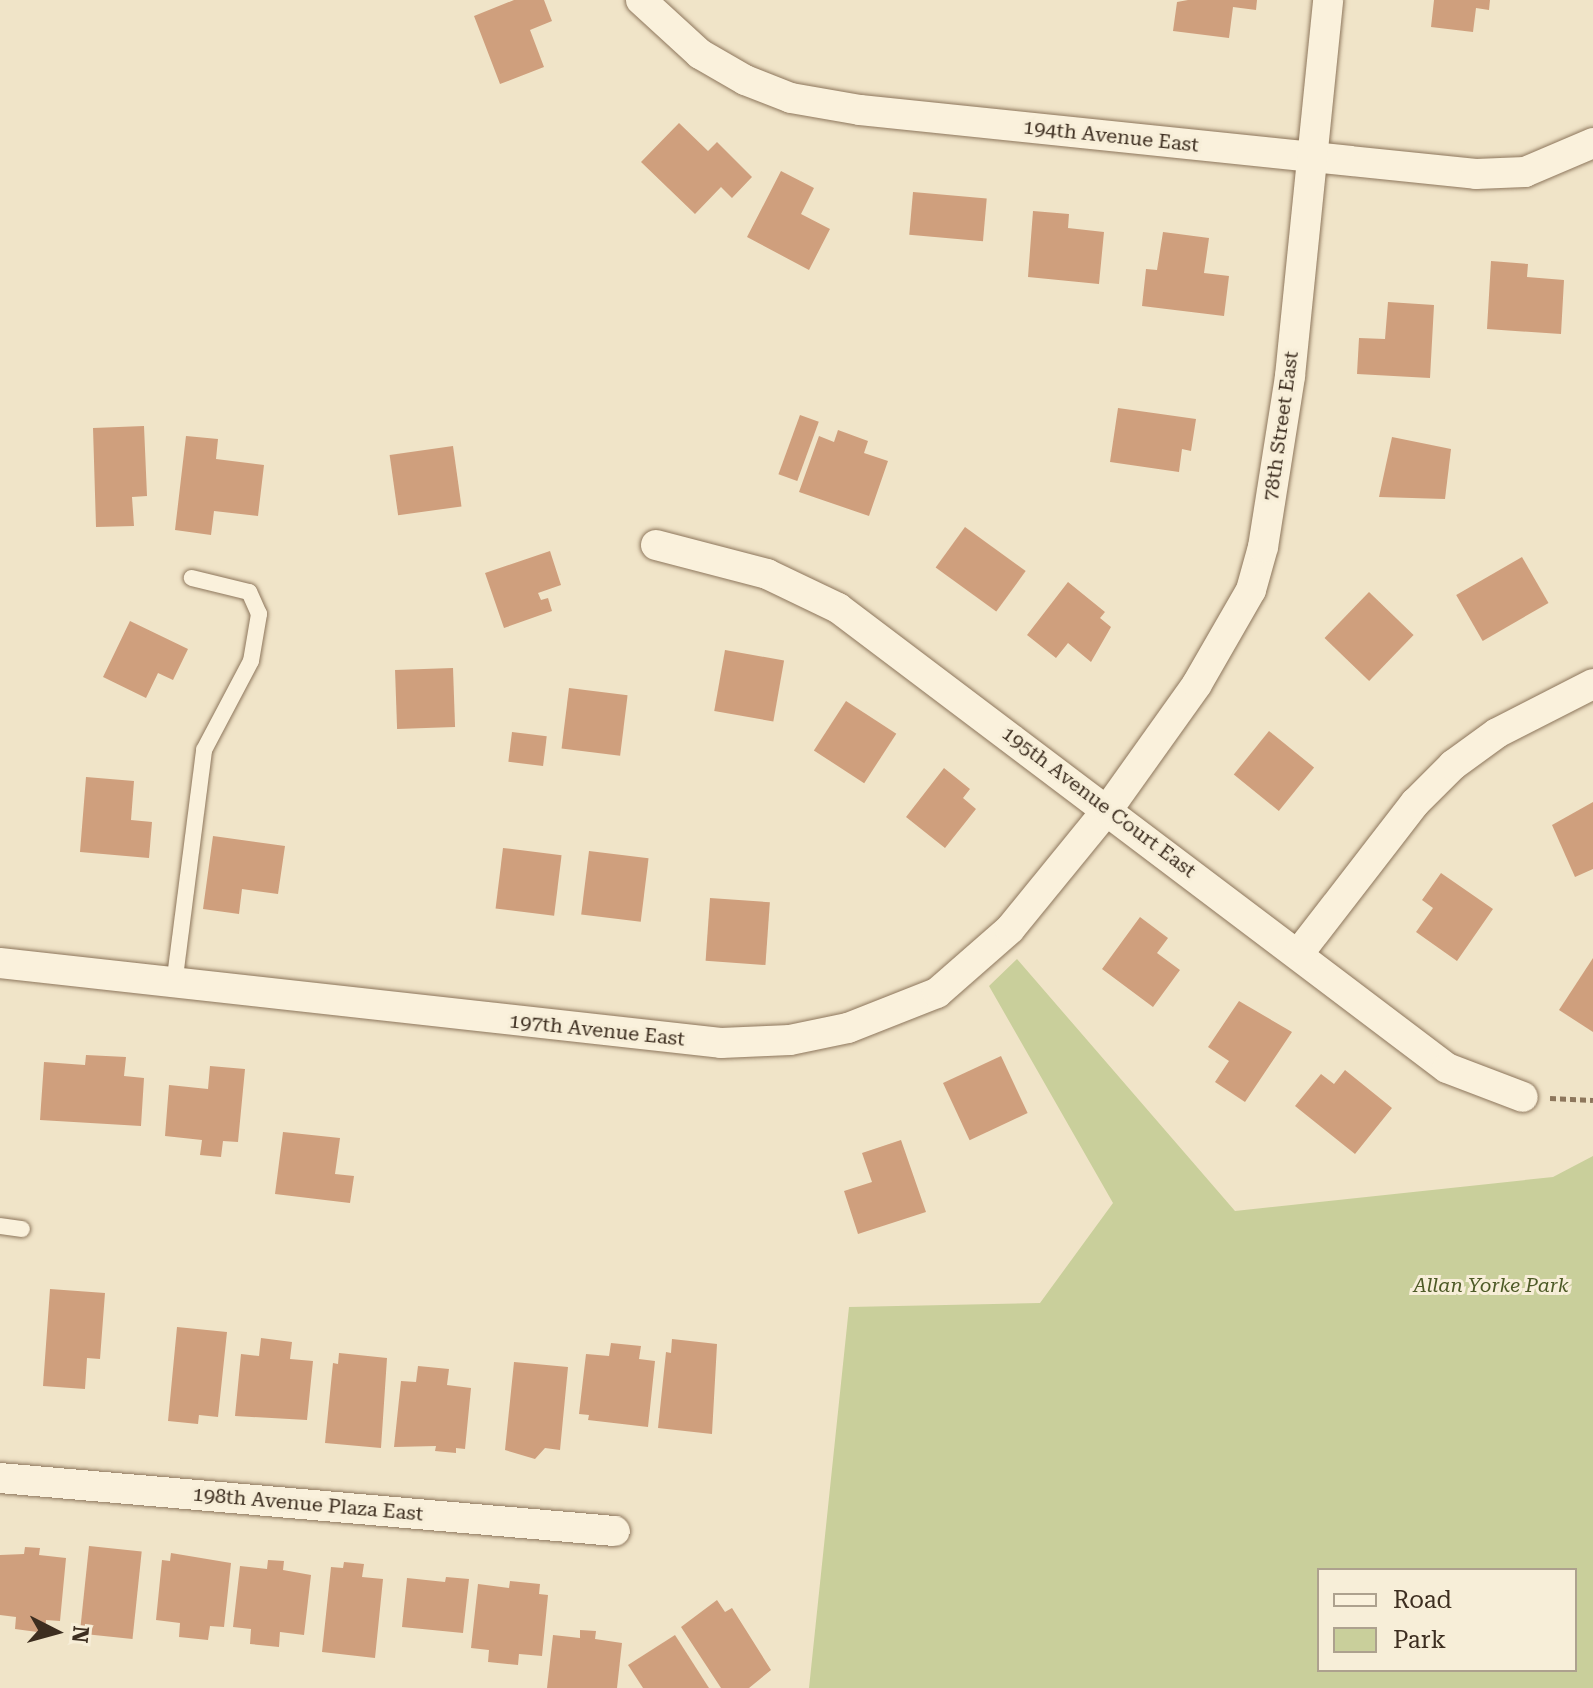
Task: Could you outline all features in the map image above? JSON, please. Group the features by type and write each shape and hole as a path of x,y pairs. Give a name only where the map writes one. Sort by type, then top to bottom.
{"street":[{"name":"78th Street East","path":"1108,809 1197,684 1251,590 1263,547 1290,376 1328,0"},
{"name":"194th Avenue East","path":"645,5 700,54 745,80 791,98 860,110 1476,174 1525,172 1593,143"},
{"name":"195th Avenue Court East","path":"656,545 767,574 838,608 1299,953 1447,1068 1523,1097"},
{"path":"1299,953 1415,803 1453,765 1497,733 1593,684"},
{"name":"197th Avenue East","path":"0,963 174,985 721,1043 790,1040 848,1028 937,993 1010,929 1108,809"},
{"name":"198th Avenue Plaza East","path":"0,1478 615,1531"}],"lane":[{"path":"174,985 204,750 251,661 259,614 249,592 192,578"},
{"path":"0,1226 22,1229"}],"path":[{"path":"1523,1097 1593,1100"}],"green space":[{"name":"Allan Yorke Park","path":"1017,959 1235,1211 1553,1177 1593,1156 1593,1688 809,1688 849,1307 1040,1303 1113,1203 989,986"}],"building":[{"path":"514,0 544,0 552,21 530,30 544,67 500,84 474,16"},
{"path":"1257,0 1256,10 1233,7 1229,38 1173,31 1177,2"},
{"path":"1434,0 1490,0 1489,10 1476,8 1473,32 1431,27"},
{"path":"679,123 708,151 717,142 752,177 732,198 721,187 695,214 641,162"},
{"path":"781,171 814,188 801,214 830,229 809,270 747,237"},
{"path":"913,192 987,198 983,241 909,235"},
{"path":"1033,211 1069,214 1068,228 1104,232 1099,284 1028,277"},
{"path":"1163,232 1209,238 1204,273 1229,276 1224,316 1142,306 1146,269 1157,270"},
{"path":"1491,261 1528,264 1527,277 1564,280 1561,334 1487,329"},
{"path":"1388,302 1434,305 1430,378 1357,374 1359,338 1385,339"},
{"path":"1118,408 1196,419 1191,451 1182,449 1179,472 1110,462"},
{"path":"800,415 819,422 797,481 778,474"},
{"path":"144,426 147,496 132,497 134,526 96,527 93,428"},
{"path":"838,430 868,441 864,453 888,461 869,516 799,492 819,436 834,442"},
{"path":"186,436 218,439 216,459 264,465 258,516 214,511 211,535 175,530"},
{"path":"1392,437 1451,449 1445,499 1379,497"},
{"path":"453,446 461,506 398,515 390,455"},
{"path":"965,527 1026,571 996,612 936,567"},
{"path":"550,551 561,585 538,593 541,600 548,598 552,611 504,628 485,573"},
{"path":"1522,557 1548,603 1483,641 1456,595"},
{"path":"1068,582 1105,612 1100,618 1111,627 1091,662 1068,643 1056,658 1027,635"},
{"path":"1369,592 1414,635 1369,681 1325,638"},
{"path":"130,621 188,649 173,680 158,673 146,698 103,677"},
{"path":"725,650 784,660 773,721 714,711"},
{"path":"453,668 455,727 397,729 395,670"},
{"path":"569,688 628,695 620,756 562,749"},
{"path":"846,701 896,734 864,783 814,750"},
{"path":"1269,731 1314,768 1279,811 1234,775"},
{"path":"512,732 547,736 543,766 508,762"},
{"path":"944,768 970,789 963,798 976,809 945,848 906,817"},
{"path":"86,777 134,781 131,820 152,822 149,858 80,852"},
{"path":"1593,802 1593,869 1575,877 1552,825"},
{"path":"213,836 285,846 278,894 242,889 239,914 203,909"},
{"path":"503,848 562,855 554,916 496,909"},
{"path":"589,851 649,858 641,922 581,915"},
{"path":"1441,873 1493,909 1457,961 1416,932 1433,908 1422,900"},
{"path":"710,898 770,902 765,965 706,961"},
{"path":"1140,917 1168,938 1157,953 1180,970 1153,1007 1102,969"},
{"path":"1593,958 1593,1032 1559,1010"},
{"path":"1239,1001 1292,1032 1245,1102 1215,1082 1229,1061 1208,1047"},
{"path":"86,1055 126,1057 124,1076 144,1078 141,1126 40,1120 44,1062 85,1065"},
{"path":"1001,1056 1028,1113 970,1140 943,1083"},
{"path":"210,1066 245,1069 238,1142 223,1141 221,1157 200,1155 202,1140 165,1136 169,1085 208,1089"},
{"path":"1345,1070 1392,1108 1355,1154 1295,1106 1321,1074 1334,1084"},
{"path":"283,1132 340,1138 335,1174 354,1176 350,1203 275,1194"},
{"path":"901,1140 926,1212 858,1234 844,1191 872,1182 862,1153"},
{"path":"50,1289 105,1293 100,1359 87,1358 85,1389 43,1386"},
{"path":"177,1327 227,1332 218,1417 199,1415 198,1424 168,1421"},
{"path":"261,1338 292,1342 290,1359 313,1361 307,1420 235,1416 241,1354 259,1356"},
{"path":"672,1339 717,1344 712,1434 658,1428 666,1352 671,1353"},
{"path":"611,1343 641,1346 639,1359 655,1361 648,1427 588,1420 589,1415 579,1414 586,1354 609,1356"},
{"path":"339,1353 387,1358 381,1448 325,1443 333,1363 338,1364"},
{"path":"514,1362 568,1367 560,1450 545,1448 535,1459 505,1450"},
{"path":"418,1366 449,1369 447,1385 471,1388 465,1449 456,1448 456,1453 435,1451 436,1446 394,1447 401,1381 416,1382"},
{"path":"89,1546 142,1552 133,1639 80,1634"},
{"path":"25,1547 40,1548 39,1555 66,1558 60,1621 46,1620 45,1633 15,1629 16,1617 0,1615 0,1555 24,1554"},
{"path":"171,1553 231,1563 224,1627 210,1626 208,1640 179,1637 180,1623 156,1620 162,1560 170,1561"},
{"path":"268,1560 284,1561 283,1570 311,1575 304,1635 280,1632 279,1647 250,1644 251,1629 233,1627 240,1566 267,1569"},
{"path":"344,1562 364,1564 362,1577 383,1579 375,1658 322,1652 331,1567 343,1568"},
{"path":"446,1577 469,1579 463,1633 402,1627 407,1578 445,1582"},
{"path":"510,1581 540,1584 539,1594 548,1595 542,1656 519,1654 518,1665 488,1662 489,1650 471,1648 478,1584 509,1588"},
{"path":"717,1600 725,1612 732,1608 771,1670 749,1688 721,1688 681,1627"},
{"path":"580,1630 596,1631 595,1639 622,1643 617,1688 547,1688 553,1635 580,1638"},
{"path":"675,1635 709,1688 643,1688 628,1665"}]}
